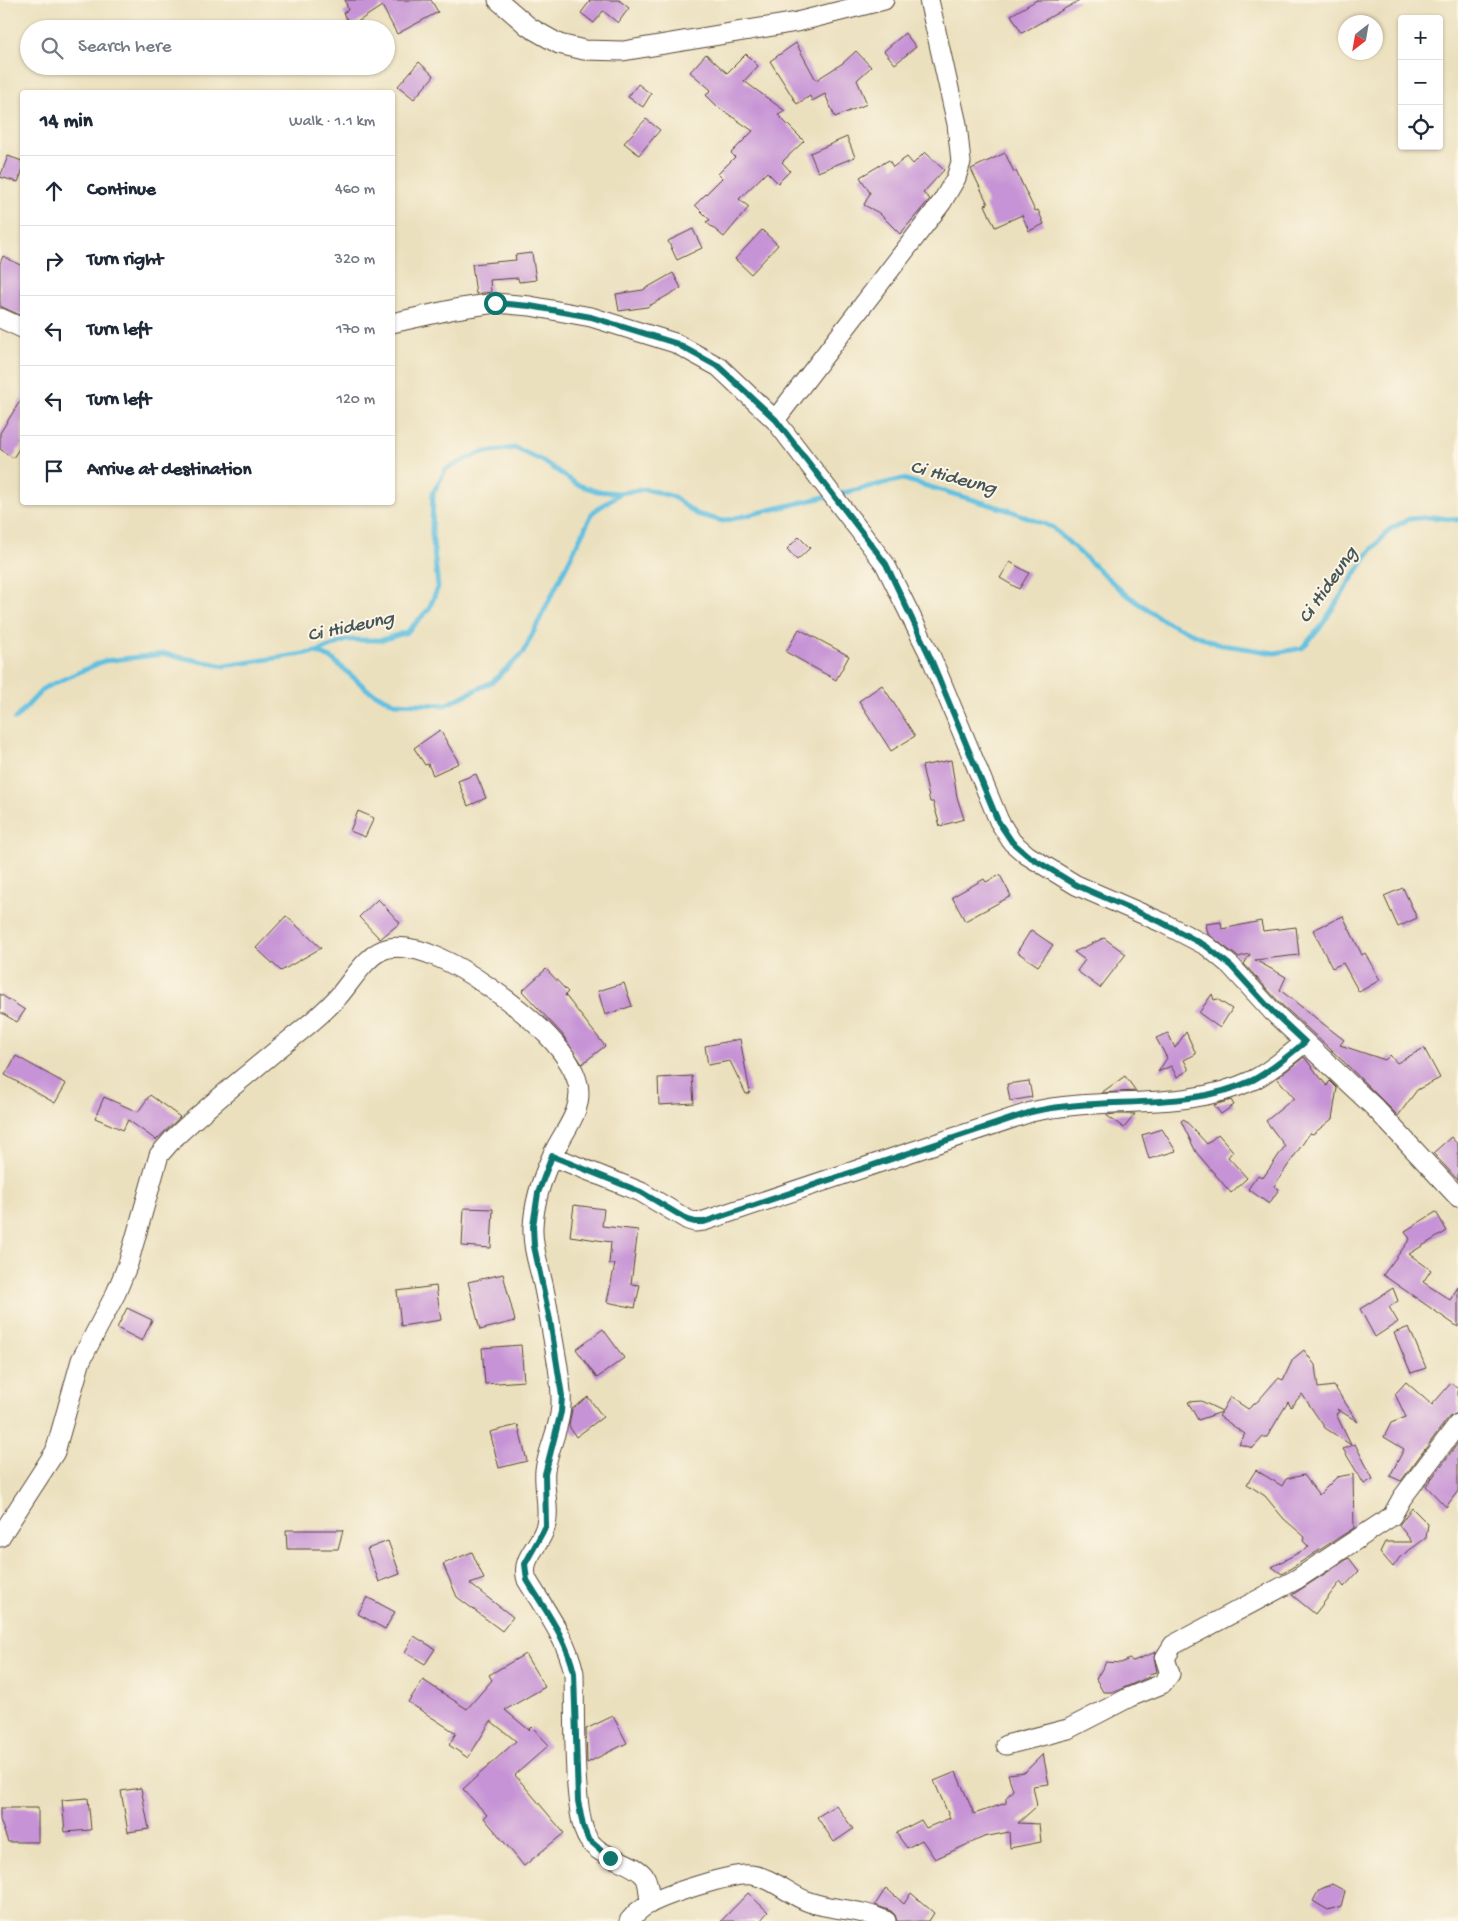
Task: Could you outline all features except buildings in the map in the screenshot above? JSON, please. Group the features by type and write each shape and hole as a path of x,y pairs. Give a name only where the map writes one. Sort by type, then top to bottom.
{"street":[{"path":"498,0 529,27 558,44 584,50 623,51 797,22 884,0"},
{"path":"776,420 942,202 956,178 961,162 957,124 929,0"},
{"path":"395,323 455,309 495,303 530,306 591,317 675,343 719,367 776,420 886,564 930,657 998,821 1012,842 1027,855 1076,885 1161,922 1206,946 1231,966 1272,1011 1375,1108 1458,1197"},
{"path":"0,318 20,327"},
{"path":"0,1537 55,1452 81,1360 116,1293 128,1264 160,1155 188,1124 277,1050 308,1027 338,998 371,959 382,950 391,947 411,950 442,959 465,970 515,1005 557,1048 573,1069 579,1086 574,1115 552,1156 538,1193 533,1226 534,1246 550,1320 562,1396 561,1412 545,1474 546,1526 525,1564 525,1572 527,1580 564,1642 571,1659 574,1673 578,1801 588,1839 598,1850 637,1870 646,1878 650,1903"},
{"path":"552,1156 641,1192 688,1220 704,1222 1031,1112 1071,1104 1185,1099 1217,1092 1252,1080 1305,1042"},
{"path":"1006,1745 1068,1729 1130,1697 1162,1684 1170,1674 1165,1658 1173,1645 1297,1580 1392,1516 1402,1498 1458,1424"},
{"path":"629,1921 637,1912 650,1903 731,1876 750,1874 766,1879 809,1902 856,1910 886,1921"}],"waterway":[{"name":"Ci Hideung","path":"15,719 44,688 104,661 165,654 224,666 316,652 347,640 382,640 407,632 429,609 438,587 432,533 433,493 446,469 480,453 515,448 543,461 576,484 596,491 619,493 646,489 674,497 696,514 723,521 829,496"},
{"name":"Ci Hideung","path":"838,494 903,479 1011,511 1052,527 1123,592 1164,621 1217,644 1275,653 1302,648 1320,628 1368,554 1390,529 1409,519 1434,517 1458,520"},
{"path":"316,652 331,658 368,690 394,703 445,705 492,682 523,653 593,512 619,494"}],"route":[{"path":"495,303 530,306 591,317 675,343 719,367 751,396 776,420 886,564 956,716 998,821 1012,842 1027,855 1076,885 1161,922 1206,946 1231,966 1272,1011 1305,1042 1263,1074 1252,1080 1217,1092 1185,1099 1071,1104 1031,1112 704,1222 688,1220 641,1192 552,1156 538,1193 533,1226 534,1246 550,1320 562,1396 561,1412 547,1458 545,1474 546,1526 525,1564 525,1572 527,1580 564,1642 571,1659 574,1673 578,1801 583,1826 588,1839 598,1850 610,1858"}]}
